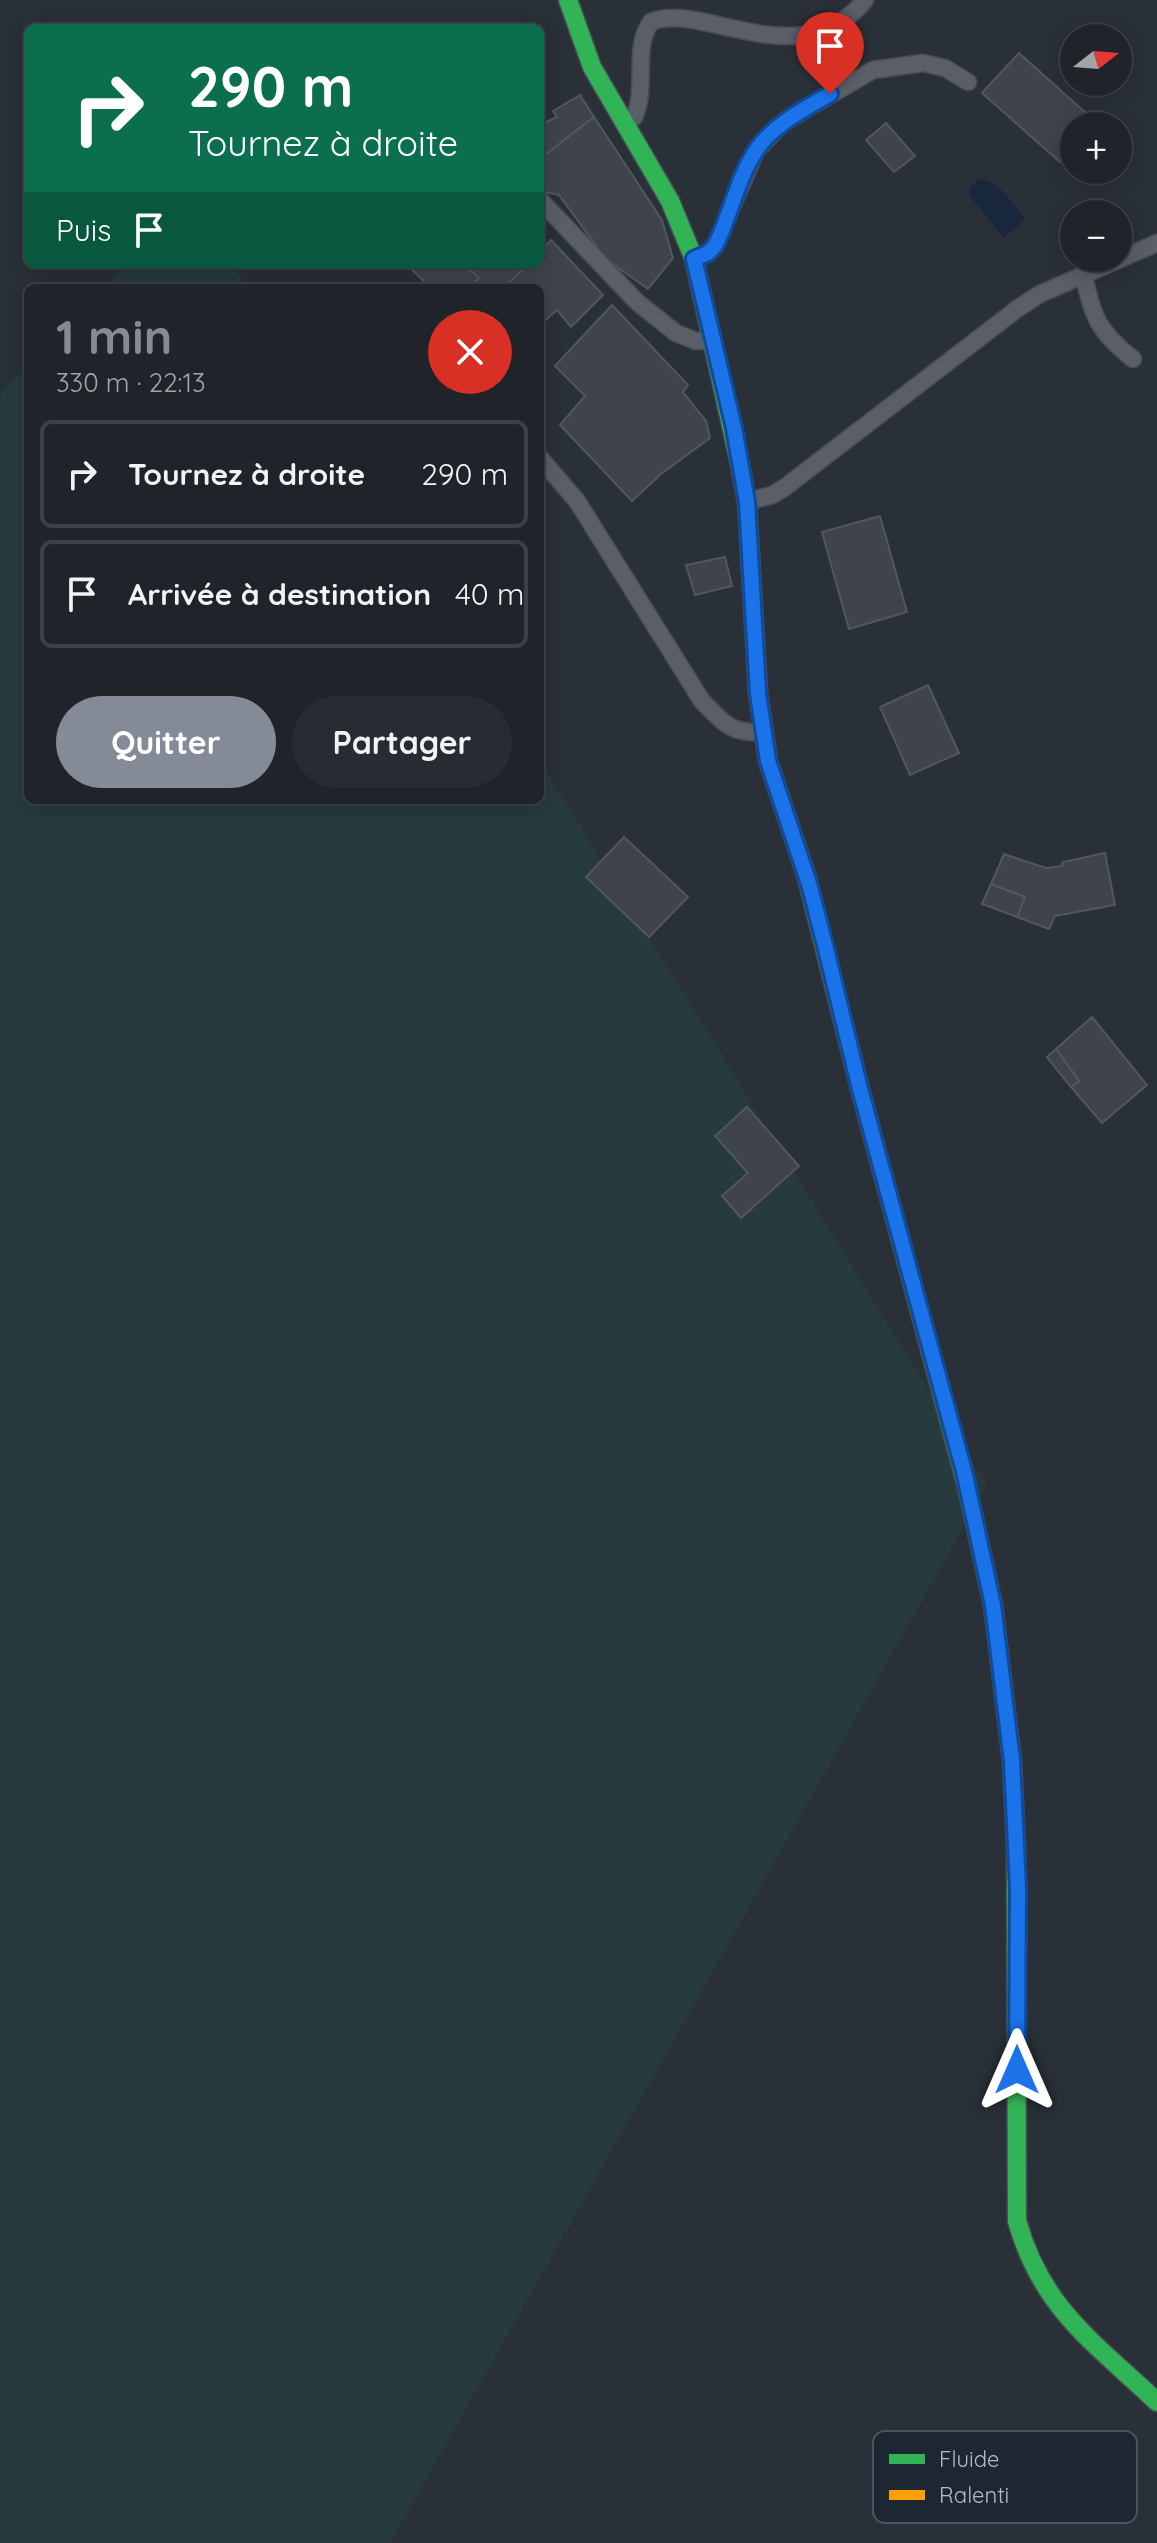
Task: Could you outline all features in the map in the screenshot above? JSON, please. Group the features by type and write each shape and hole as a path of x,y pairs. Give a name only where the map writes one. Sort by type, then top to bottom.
{"street":[{"path":"568,0 592,67 670,201 694,259 747,502 758,693 768,761 814,902 867,1118 964,1471 993,1605 1012,1761 1018,1888 1017,2221 1026,2254 1047,2292 1157,2402"}],"lane":[{"path":"731,10 788,28 805,30 841,19 865,0"},
{"path":"625,122 637,111 643,40 649,25 662,11 690,2"},
{"path":"694,259 715,246 756,151 784,122 873,70 923,63 945,68 968,82"},
{"path":"544,204 647,310 676,333 696,341 713,340"},
{"path":"747,502 784,488 1040,294 1157,243"},
{"path":"1084,275 1096,323 1109,340 1133,359"},
{"path":"544,463 577,501 702,701 726,725 742,733 763,732"}],"green space":[{"path":"124,268 235,268 245,284 108,284"},
{"path":"24,369 24,804 544,804 544,767 987,1485 390,2543 0,2543 0,394"}],"water":[{"path":"978,179 999,188 1025,219 1004,238 969,195 969,188"}],"building":[{"path":"1019,53 1060,90 1060,96 1067,96 1085,112 1060,112 1060,162 982,93"},
{"path":"580,95 594,117 544,156 544,123 557,117 553,111"},
{"path":"594,117 662,220 673,258 648,289 606,259 559,195 544,192 544,156"},
{"path":"886,123 915,156 894,172 866,140"},
{"path":"551,240 603,295 571,327 557,310 544,321 544,284 508,284 524,268 544,268 544,247"},
{"path":"410,268 468,268 479,278 473,284 427,284"},
{"path":"468,268 524,268 508,284 473,284 479,278"},
{"path":"612,305 688,385 683,392 706,421 710,438 661,474 632,501 560,425 585,396 555,366"},
{"path":"880,516 907,612 849,629 822,532"},
{"path":"725,557 732,586 695,595 686,565"},
{"path":"928,685 959,753 910,775 880,707"},
{"path":"624,837 688,897 649,937 586,877"},
{"path":"1105,853 1115,905 1055,916 1049,929 1017,917 1025,897 991,884 1004,854 1046,868"},
{"path":"991,884 1025,897 1017,917 982,904"},
{"path":"1092,1017 1147,1085 1102,1123 1071,1087 1079,1081 1056,1049"},
{"path":"1056,1049 1079,1081 1071,1087 1047,1057"},
{"path":"747,1107 799,1166 741,1218 722,1196 748,1173 715,1136"}],"traffic: fast":[{"path":"568,0 592,67 670,201 694,259 740,465"},
{"path":"807,878 967,1487"},
{"path":"1016,1847 1017,2221 1028,2252 1056,2301 1092,2342 1157,2402"}],"traffic: slow":[{"path":"740,465 747,502 758,693 768,761 807,878"},
{"path":"967,1487 993,1605 1012,1761 1016,1847"}],"route":[{"path":"830,94 784,122 767,137 756,151 715,246 694,259 734,428 747,502 758,693 768,761 810,887 860,1089 964,1471 993,1605 1012,1761 1018,1888 1017,2070"}]}
